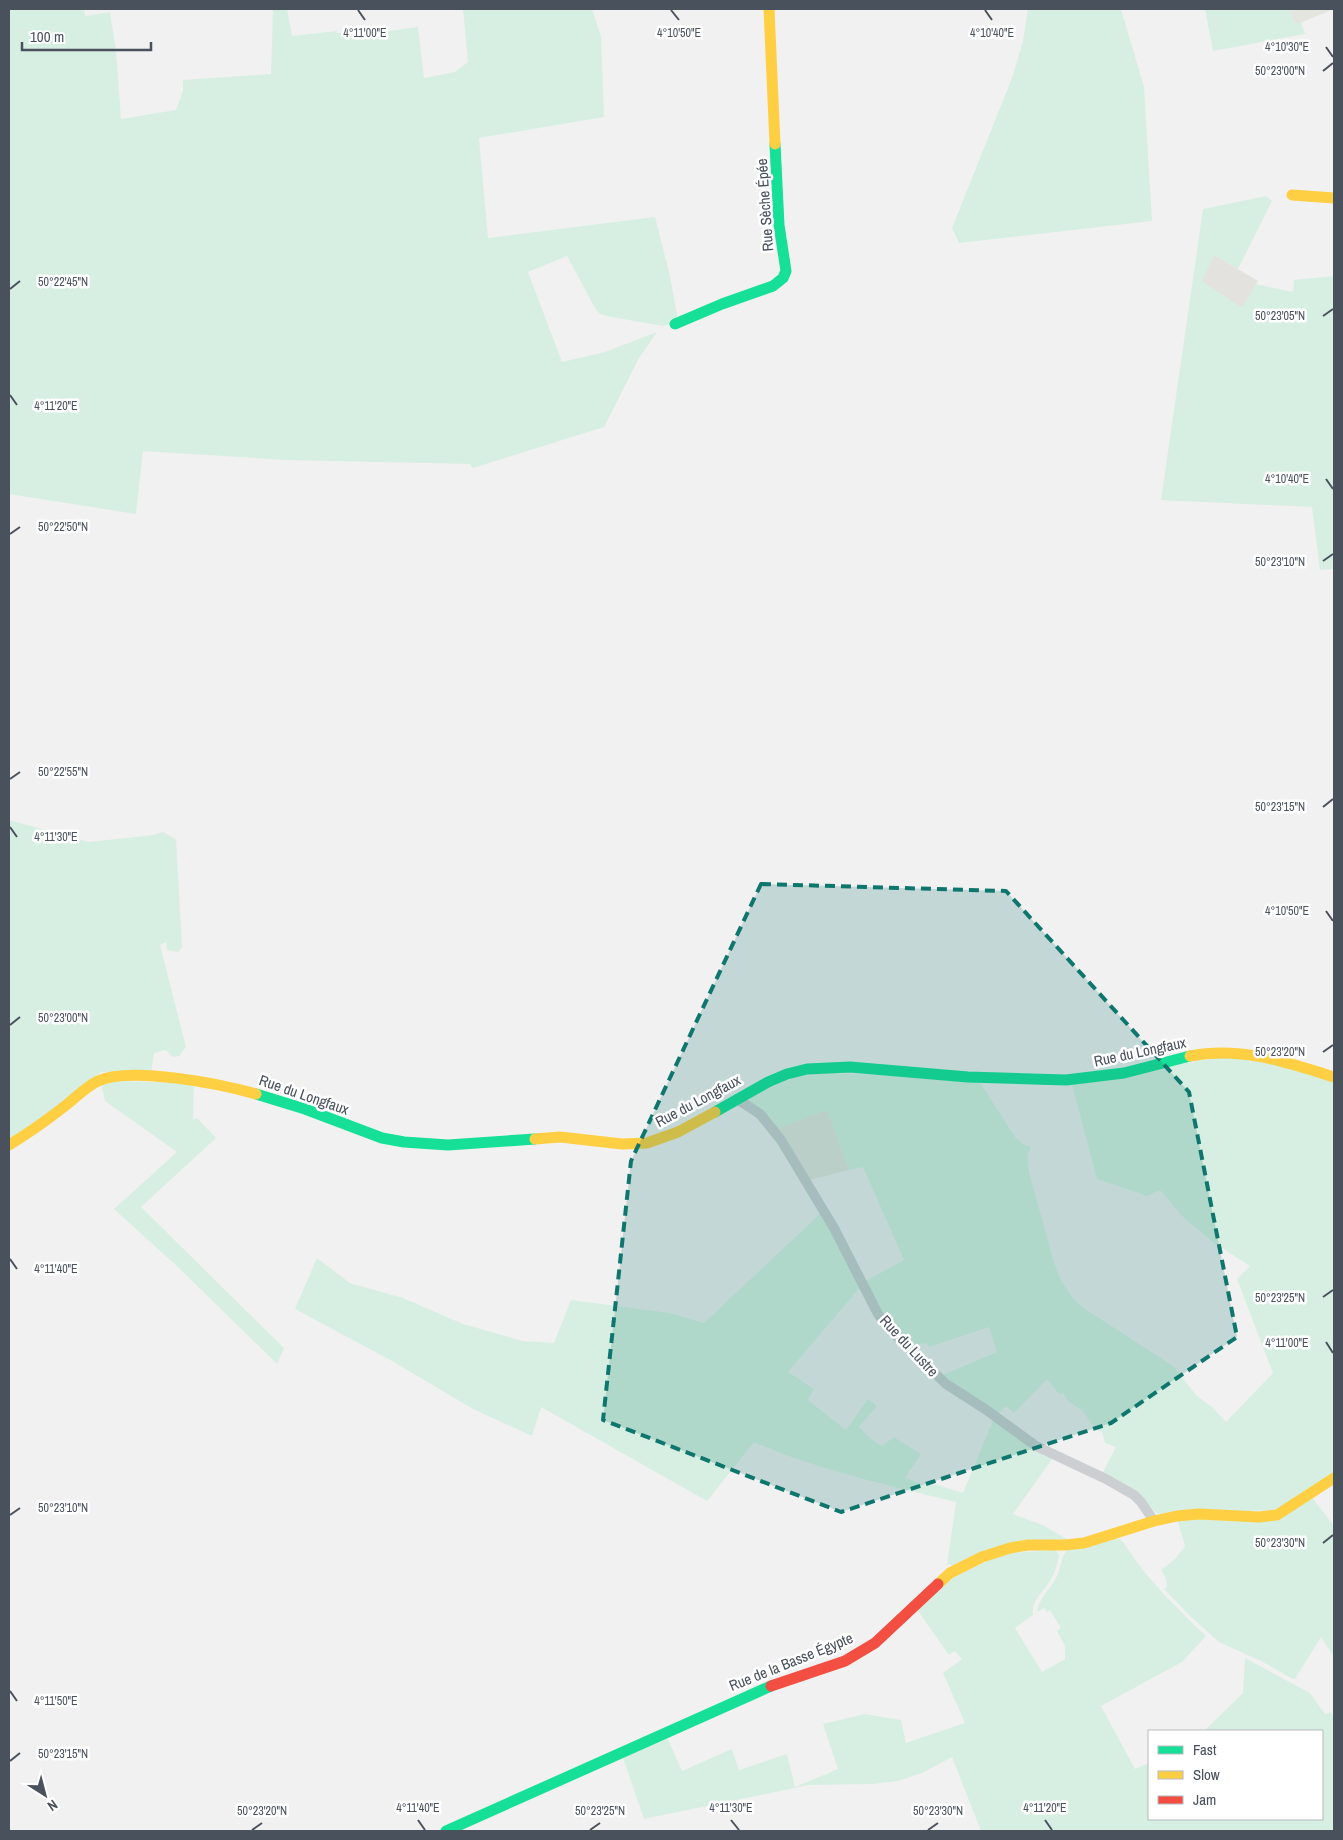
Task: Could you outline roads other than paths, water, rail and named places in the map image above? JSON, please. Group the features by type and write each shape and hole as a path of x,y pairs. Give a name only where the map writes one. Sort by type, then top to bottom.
{"street":[{"name":"Rue Sèche Épée","path":"674,324 722,304 779,284 785,276 786,271 779,225 769,9"},
{"path":"1292,195 1334,198"},
{"name":"Rue du Longfaux","path":"9,1144 37,1128 87,1087 106,1078 116,1076 159,1077 225,1085 270,1097 382,1138 419,1145 560,1137 620,1144 640,1144 659,1140 678,1132 776,1078 806,1069 830,1067 950,1076 1044,1080 1112,1075 1198,1055 1239,1053 1283,1060 1334,1077"},
{"name":"Rue du Lustre","path":"737,1099 760,1114 781,1140 823,1210 878,1314 887,1327 946,1384 985,1409 1036,1446 1100,1476 1134,1495 1142,1502 1154,1521"},
{"name":"Rue de la Basse Égypte","path":"446,1831 761,1689 845,1661 875,1643 950,1573 970,1562 1010,1548 1028,1544 1065,1546 1084,1543 1154,1521 1188,1514 1259,1517 1277,1515 1334,1478"}]}
